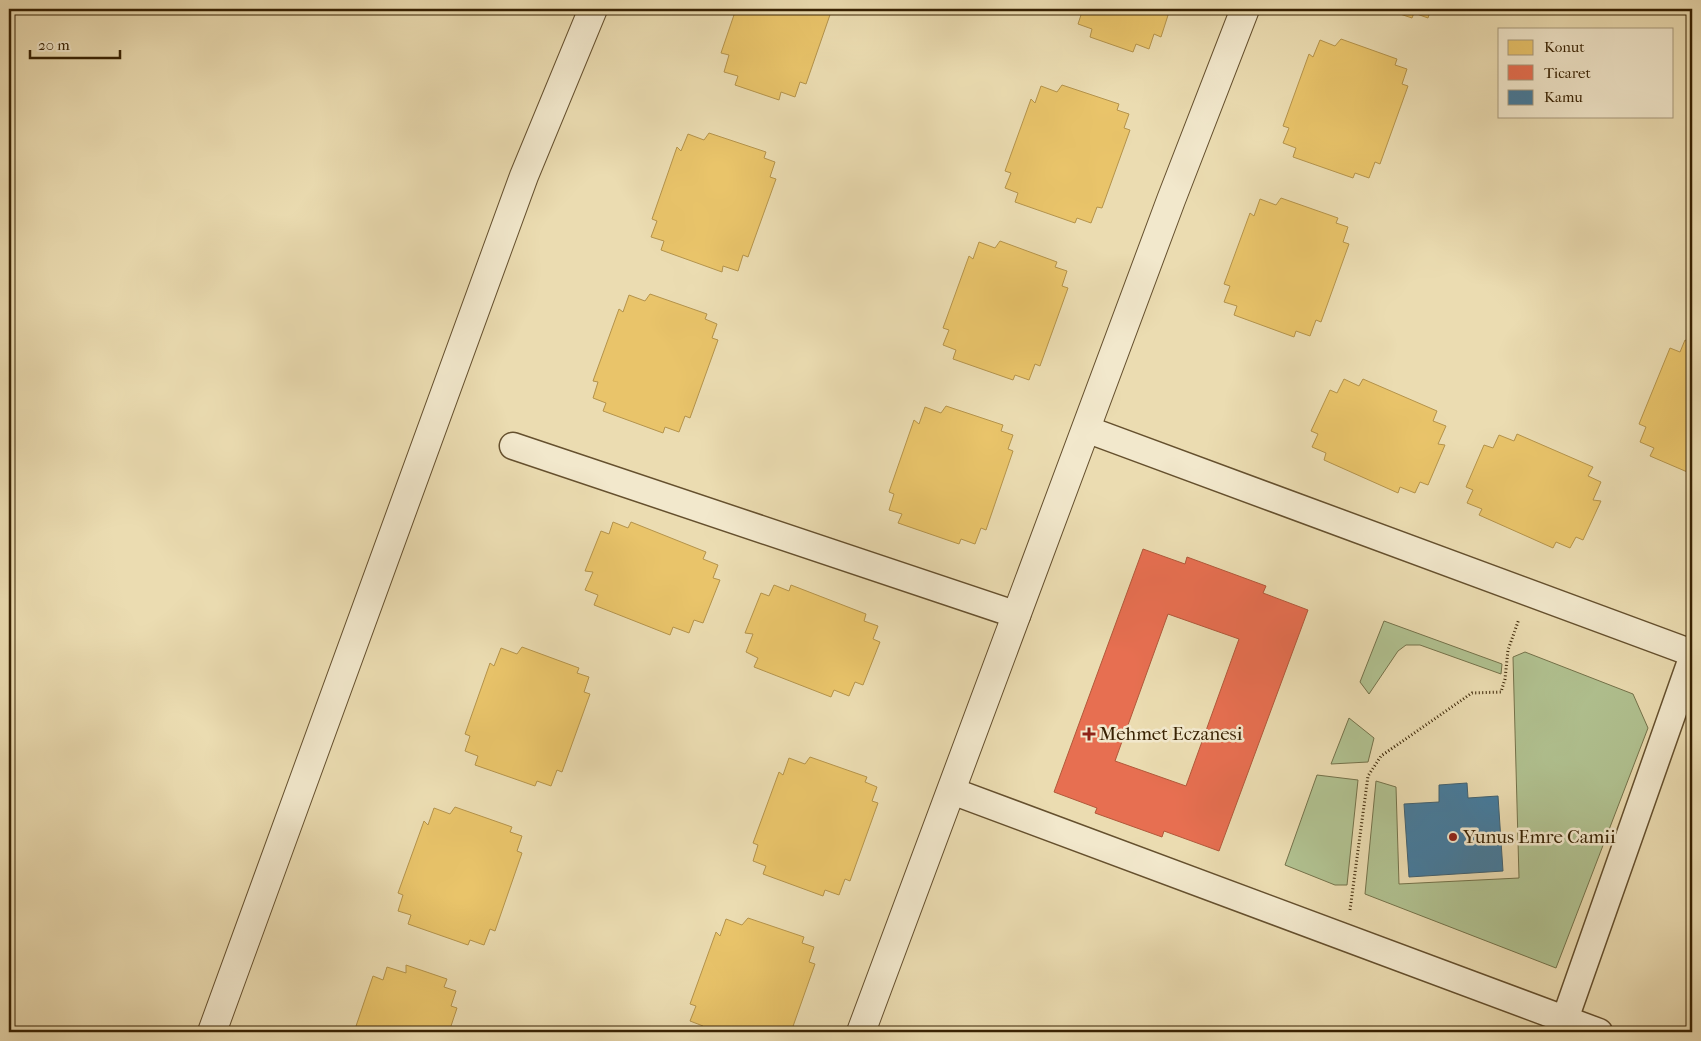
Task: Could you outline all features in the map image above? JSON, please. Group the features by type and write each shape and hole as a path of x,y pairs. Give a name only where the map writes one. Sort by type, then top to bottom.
{"street":[{"path":"212,1032 524,176 593,9"},
{"path":"861,1032 1171,200 1245,9"},
{"path":"1086,429 1692,653"},
{"path":"513,446 1017,615"},
{"path":"1565,1019 1692,658"},
{"path":"952,791 1599,1032"}],"path":[{"path":"1347,938 1368,776 1381,756 1472,693 1501,692 1505,679 1508,650 1528,592"}],"green space":[{"path":"1384,621 1502,664 1501,674 1420,645 1406,645 1398,651 1369,694 1360,682"},
{"path":"1525,652 1633,694 1648,728 1556,968 1365,894 1376,781 1396,787 1399,884 1519,878 1513,657"},
{"path":"1349,718 1374,738 1368,762 1331,764"},
{"path":"1317,775 1358,780 1347,885 1335,885 1285,865"}],"building: Konut":[{"path":"736,9 832,9 806,84 800,82 795,97 781,92 779,100 735,85 738,76 724,72 729,55 721,53"},
{"path":"1083,9 1170,9 1161,37 1154,34 1149,49 1136,44 1133,52 1090,37 1092,29 1078,24"},
{"path":"1385,9 1431,9 1428,18 1414,13 1412,18"},
{"path":"1341,39 1397,59 1395,65 1407,69 1402,84 1408,86 1380,164 1375,162 1369,178 1355,173 1353,178 1293,157 1296,148 1283,143 1289,128 1283,126 1309,54 1313,57 1320,40 1335,46"},
{"path":"1062,85 1119,104 1117,110 1129,114 1124,128 1130,130 1102,208 1097,207 1091,223 1077,218 1075,223 1015,202 1018,193 1005,188 1011,173 1005,171 1031,99 1035,103 1041,86 1057,92"},
{"path":"709,133 766,152 764,158 775,162 770,177 776,179 748,257 743,255 738,271 723,266 722,272 661,250 664,241 651,237 657,221 652,219 677,147 681,151 688,134 704,140"},
{"path":"1281,198 1338,218 1336,223 1348,227 1343,242 1349,244 1321,322 1316,320 1310,336 1296,331 1294,337 1234,315 1237,306 1224,302 1230,286 1224,284 1250,213 1254,216 1260,199 1276,205"},
{"path":"1000,241 1057,262 1055,267 1067,271 1062,286 1068,288 1040,366 1035,364 1029,380 1015,375 1013,380 953,359 956,350 943,345 949,330 943,328 969,256 973,259 979,242 995,248"},
{"path":"650,294 707,314 705,319 717,324 712,338 718,340 690,418 685,416 679,432 665,427 663,433 603,411 606,403 593,398 598,382 593,381 619,309 623,312 629,295 645,301"},
{"path":"1685,340 1692,343 1692,474 1650,456 1654,448 1640,442 1646,427 1639,424 1670,348 1680,352"},
{"path":"1344,379 1359,386 1363,379 1437,411 1433,421 1446,426 1438,444 1445,445 1428,485 1420,482 1415,493 1400,487 1398,493 1324,460 1326,453 1312,447 1318,434 1311,431 1330,390 1337,393"},
{"path":"946,406 1003,425 1001,431 1013,435 1008,449 1013,451 986,530 981,528 975,544 961,539 959,544 898,523 902,514 889,510 894,494 889,492 914,420 919,424 925,407 941,413"},
{"path":"1517,434 1593,467 1588,476 1601,482 1593,500 1601,501 1583,540 1576,537 1570,548 1556,542 1553,548 1479,515 1482,509 1467,503 1473,490 1466,487 1484,445 1493,448 1499,435 1514,441"},
{"path":"613,522 628,528 631,522 706,552 703,559 718,565 713,578 720,580 703,623 694,620 689,633 673,627 670,635 594,605 598,595 585,590 593,572 585,571 601,531 609,534"},
{"path":"774,585 789,591 791,585 866,614 864,621 878,626 873,639 880,642 863,685 855,682 849,696 834,690 831,697 754,667 758,658 746,652 753,634 745,633 761,593 769,596"},
{"path":"522,647 579,668 577,673 589,677 584,692 590,694 562,772 557,770 551,786 537,781 535,786 475,765 478,756 465,751 470,736 465,734 490,663 494,666 501,648 517,654"},
{"path":"810,757 867,777 865,782 877,787 872,801 878,803 850,881 845,879 839,895 825,890 823,896 763,874 766,866 753,861 758,845 753,843 779,772 783,775 789,758 805,764"},
{"path":"455,807 512,827 510,832 522,836 517,851 522,853 495,931 490,929 484,945 470,940 468,945 408,924 411,915 398,911 403,895 398,893 424,821 428,825 434,808 450,814"},
{"path":"748,918 804,937 802,943 814,947 809,962 815,964 791,1032 701,1032 703,1026 690,1021 696,1006 690,1004 716,932 720,936 726,919 742,925"},
{"path":"406,965 447,979 444,987 456,991 451,1006 457,1008 449,1032 354,1032 373,976 383,980 387,967 406,973"}],"building: Ticaret":[{"path":"1143,549 1185,564 1187,557 1266,586 1263,593 1308,610 1219,851 1164,831 1162,837 1095,813 1097,808 1054,792","holes":["1168,614 1239,639 1186,786 1115,761"]}],"building: Kamu":[{"name":"Yunus Emre Camii","path":"1467,783 1468,798 1498,796 1503,871 1409,877 1404,804 1439,802 1439,785"}],"place":[{"name":"Mehmet Eczanesi","path":"1089,734"},
{"name":"Yunus Emre Camii","path":"1453,837"}]}
